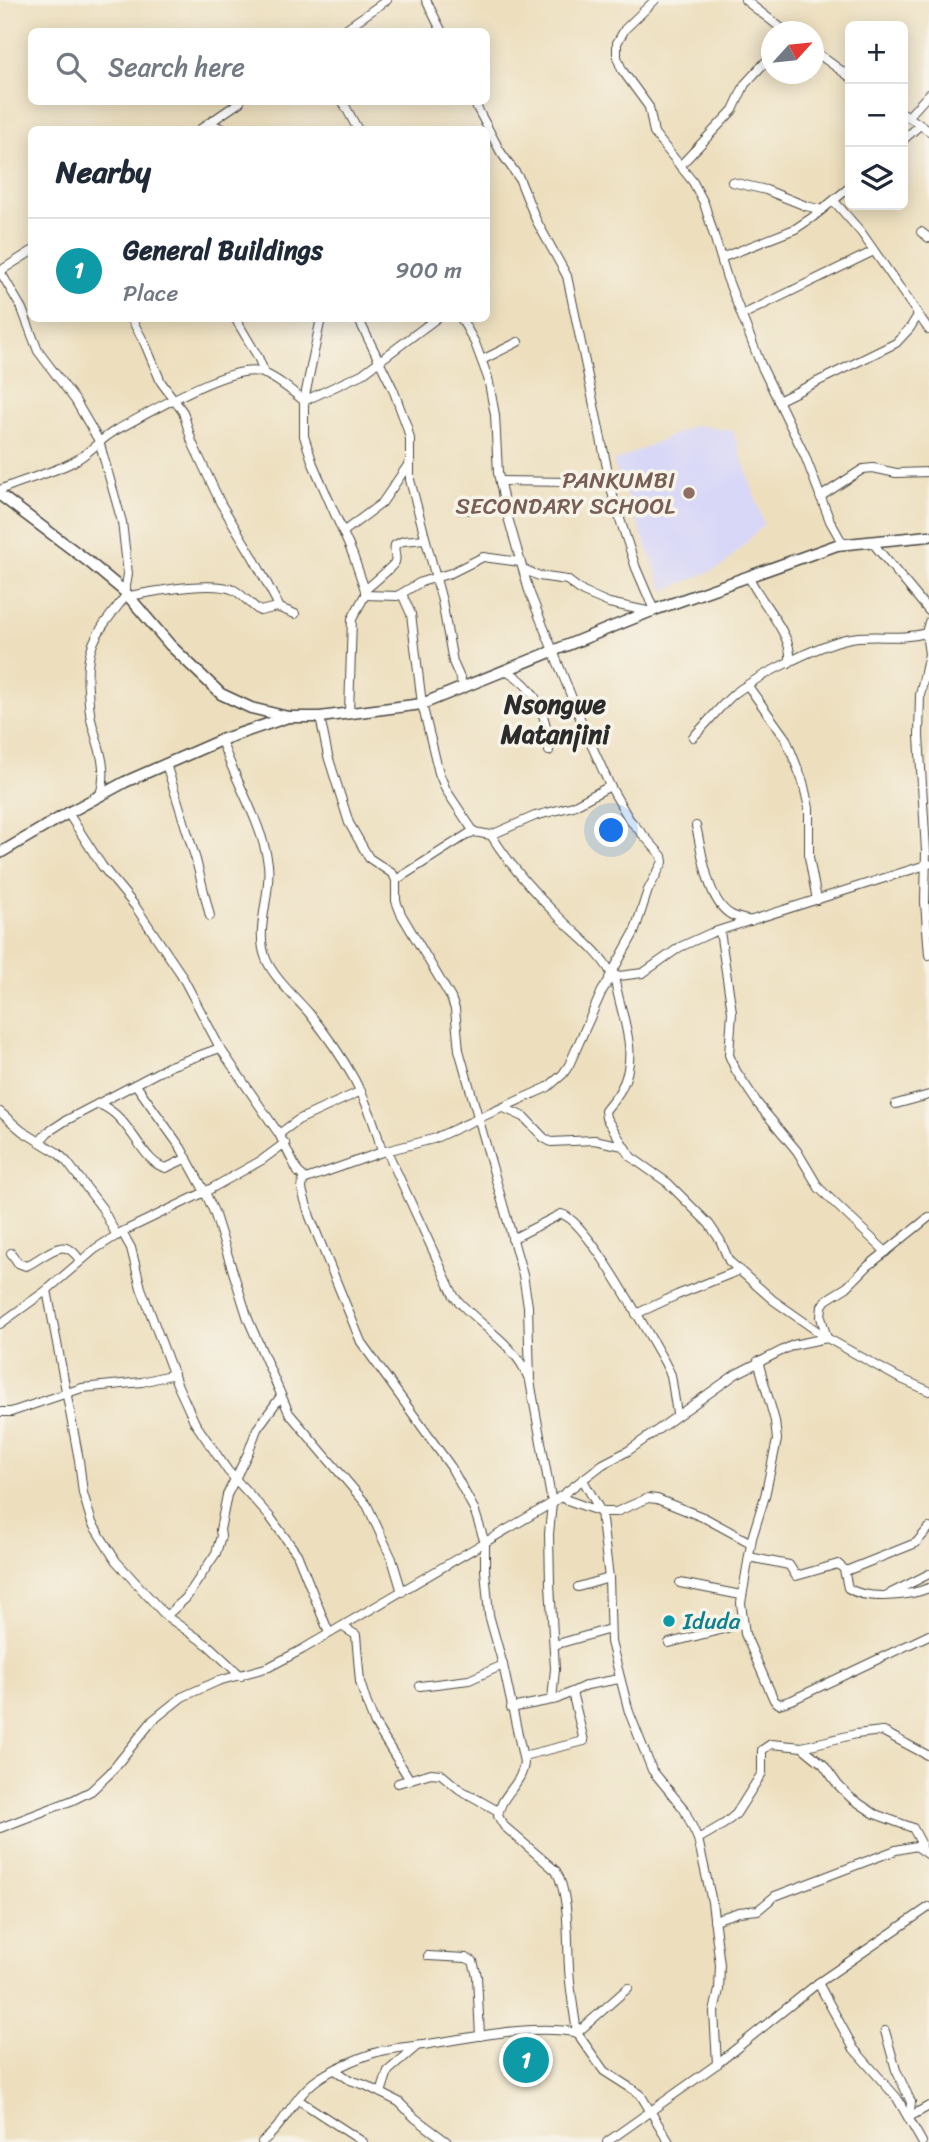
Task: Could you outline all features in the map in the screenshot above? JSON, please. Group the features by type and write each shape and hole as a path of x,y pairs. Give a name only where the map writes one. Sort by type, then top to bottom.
{"street":[{"path":"347,28 387,0"},
{"path":"426,0 440,28"},
{"path":"655,0 625,29 617,43 617,57 622,70 649,107 654,133 693,182 704,203 742,315 778,401 805,456 830,521 843,544"},
{"path":"745,0 772,21"},
{"path":"824,58 845,73"},
{"path":"680,166 733,110 745,84 761,67"},
{"path":"908,112 929,94"},
{"path":"204,126 235,105"},
{"path":"346,105 356,126"},
{"path":"476,105 487,126"},
{"path":"908,117 929,131"},
{"path":"349,126 352,118"},
{"path":"208,123 216,126"},
{"path":"908,135 919,125"},
{"path":"490,132 519,178 536,220 567,276 614,501 651,611"},
{"path":"732,182 766,190 822,210"},
{"path":"721,258 795,229 845,191"},
{"path":"834,201 874,251 929,330"},
{"path":"920,232 929,238"},
{"path":"742,315 874,251"},
{"path":"28,254 0,271 24,314 38,351 75,400 99,441 122,522 128,574 127,594 98,632 86,663 89,711 103,766 104,777 100,795"},
{"path":"24,314 28,309"},
{"path":"778,401 896,343 918,315"},
{"path":"133,322 161,382 183,412 192,442 221,504 280,608"},
{"path":"237,322 265,374"},
{"path":"320,322 304,401 303,426 306,446 365,592"},
{"path":"360,322 407,427 410,439 410,480 442,601 450,654 464,687"},
{"path":"304,401 350,381 380,362 431,322"},
{"path":"303,1178 317,1177 385,1152 433,1139 548,1087 563,1074 634,933 648,890 663,859 660,851 629,819 610,786 553,652 522,566 505,507 500,481 495,415 488,378 463,322"},
{"path":"482,360 518,342"},
{"path":"304,401 265,374 251,371 230,374 118,429 70,463 0,492 127,594 170,645 221,694 251,708 288,717 320,717 422,704 651,611 843,544 929,536"},
{"path":"343,532 382,503 409,465"},
{"path":"820,497 863,469 873,468 896,473 929,472"},
{"path":"500,481 571,482"},
{"path":"460,510 505,507"},
{"path":"349,713 352,619 365,592 393,565 396,559 393,551 395,545 403,541 425,539"},
{"path":"872,541 929,611"},
{"path":"365,592 387,597 402,594 421,582 451,573 483,556 522,566 540,576 567,580 583,592 609,603 651,611"},
{"path":"749,577 760,600 787,639 791,653 789,663"},
{"path":"127,594 220,587 234,590 260,611 280,608 295,614"},
{"path":"402,594 411,614 422,704 443,784 474,832"},
{"path":"929,622 926,633 929,654 919,716 928,865 925,902 929,955"},
{"path":"693,737 734,694 825,646 847,639 901,638 926,633"},
{"path":"506,670 523,681 538,700 546,720 549,751"},
{"path":"748,686 786,739 801,775 809,808 807,845 817,900"},
{"path":"0,853 100,795 221,740 288,717"},
{"path":"320,717 334,777 355,836 369,858 389,870 396,880 395,893 401,914 451,998 455,1009 459,1050 523,1275 528,1306 530,1381 552,1503 549,1534 555,1669 552,1700"},
{"path":"221,740 255,823 268,863 263,918 266,959 332,1042 361,1091 385,1152 454,1296 515,1357 530,1381"},
{"path":"166,764 196,860 210,916"},
{"path":"396,880 474,832 491,835 535,816 573,806 610,786"},
{"path":"68,813 102,866 135,906 181,974 220,1048 285,1143 303,1178 302,1190 310,1217 361,1342 461,1482 485,1543 489,1615 523,1756 520,1777 498,1811 498,1816 504,1826 540,1855 560,1877 577,2033 601,2067 635,2090 652,2112 669,2142"},
{"path":"696,826 716,900 731,915 752,921"},
{"path":"491,835 519,874 558,916 598,953 612,976 631,1049 624,1081 604,1115 623,1146 636,1161 668,1183 709,1224 729,1261 773,1300 827,1338 897,1377 929,1391"},
{"path":"612,976 634,976 643,973 680,947 720,931 928,865"},
{"path":"720,931 732,1012 729,1055 736,1071 758,1104 797,1151 819,1188 886,1252"},
{"path":"40,1141 57,1125 186,1059 220,1048"},
{"path":"136,1085 187,1158 205,1192 214,1212 248,1319 289,1413 367,1505 392,1559 402,1592"},
{"path":"279,1134 298,1120 361,1091"},
{"path":"896,1104 929,1096"},
{"path":"98,1104 121,1118 149,1157 159,1166 166,1168 187,1158"},
{"path":"504,1108 520,1115 551,1142 594,1140 623,1146"},
{"path":"0,1112 22,1131 58,1153 86,1184 131,1248 143,1295 195,1423 213,1452 270,1517 297,1554 329,1633"},
{"path":"0,1324 47,1290 80,1261 120,1234 205,1192 262,1160 285,1143"},
{"path":"513,1239 554,1216 570,1216 595,1246 668,1368 677,1414"},
{"path":"827,1338 822,1322 822,1306 929,1217"},
{"path":"11,1253 18,1263 26,1266 59,1248 67,1247 72,1248 80,1261"},
{"path":"636,1314 740,1270"},
{"path":"47,1290 83,1493 92,1523 116,1561 166,1616 209,1646 241,1675"},
{"path":"0,1828 91,1791 110,1773 153,1720 171,1704 201,1687 269,1667 343,1627 552,1503 603,1464 628,1451 720,1384 758,1361 793,1345 827,1338"},
{"path":"758,1361 775,1421 777,1440 741,1595 743,1625 774,1700 779,1704 929,1635"},
{"path":"0,1412 11,1412 82,1388 142,1382 174,1374"},
{"path":"166,1616 186,1598 216,1553 220,1541 223,1508 235,1479 257,1429 281,1396"},
{"path":"583,1480 601,1512 609,1578 610,1629 619,1679 652,1770 684,1809 698,1839 714,1920 720,1972 714,2012 718,2064"},
{"path":"559,1497 601,1512 616,1512 652,1497 673,1503 751,1543"},
{"path":"844,1570 850,1570 916,1543 929,1528"},
{"path":"748,1557 790,1565 796,1576 838,1564 844,1570 846,1584 850,1590 885,1595 911,1594 929,1588"},
{"path":"885,1595 929,1574"},
{"path":"578,1587 609,1578"},
{"path":"680,1583 741,1595"},
{"path":"357,1618 360,1682 366,1701 375,1724 410,1780"},
{"path":"669,1643 743,1625"},
{"path":"343,1627 356,1634"},
{"path":"554,1645 610,1629"},
{"path":"420,1686 469,1681 503,1665"},
{"path":"511,1708 552,1700 587,1685 619,1679"},
{"path":"523,1756 584,1741 572,1692"},
{"path":"698,1839 736,1814 762,1773 761,1752 773,1743 802,1747 881,1731 890,1733 929,1756"},
{"path":"802,1747 823,1765 851,1798 875,1814 912,1829 922,1843 921,1848"},
{"path":"398,1783 431,1773 441,1774 459,1790 498,1811"},
{"path":"714,1920 739,1912 758,1910 775,1896 882,1854 910,1846 921,1848 929,1855"},
{"path":"607,2142 718,2064 818,1983 929,1907"},
{"path":"428,1956 466,1958 473,1961 477,1976 480,2036"},
{"path":"818,1983 854,2049 892,2091 922,2142"},
{"path":"262,2142 276,2130 297,2099 312,2083 335,2070 383,2051 480,2036 545,2030 577,2033 628,1988"},
{"path":"885,2031 896,2070 911,2102 909,2118"},
{"path":"382,2093 388,2071 417,2046"},
{"path":"335,2070 350,2081 399,2102 447,2142"},
{"path":"297,2099 363,2142"},
{"path":"909,2118 929,2106"}],"shaded area":[{"name":"PANKUMBI SECONDARY SCHOOL","path":"695,425 733,431 764,524 723,566 664,591 613,462"}],"place":[{"name":"PANKUMBI SECONDARY SCHOOL","path":"689,493"},
{"name":"Iduda","path":"669,1621"},
{"name":"General Buildings","path":"526,2060"}],"district":[{"name":"Nsongwe Matanjini","path":"555,719"}]}
